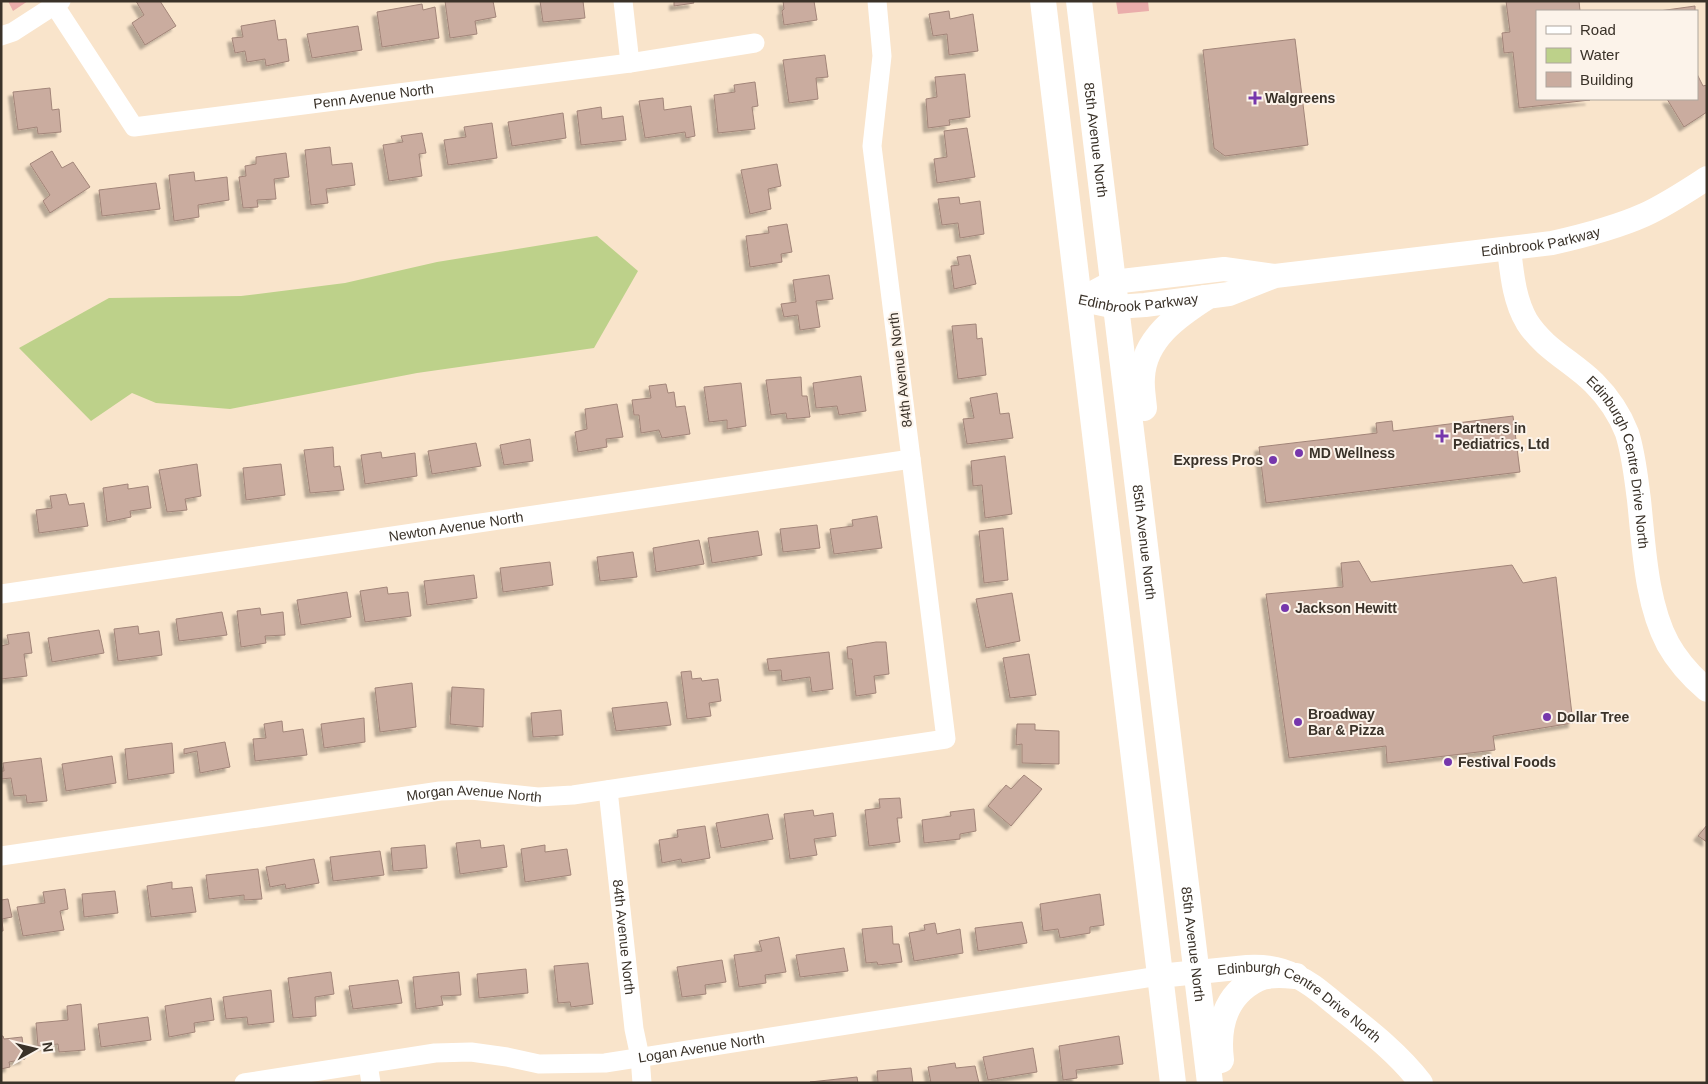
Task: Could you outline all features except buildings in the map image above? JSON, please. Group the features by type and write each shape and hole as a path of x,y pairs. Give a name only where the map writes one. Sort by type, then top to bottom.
{"main road":[{"path":"1043,1 1172,1083"},
{"name":"85th Avenue North","path":"1079,1 1210,1083"},
{"path":"1160,674 1167,606 1143,402 1142,375 1146,358 1158,336 1179,315 1205,298"},
{"path":"1224,1083 1220,1048 1221,1026 1229,1005 1241,990 1258,978 1296,976"}],"street":[{"path":"623,1 630,62"},
{"name":"84th Avenue North","path":"876,1 882,56 872,146 946,740"},
{"path":"1,36 13,32 58,4"},
{"name":"Penn Avenue North","path":"58,4 134,127 630,62 755,43"},
{"name":"Edinbrook Parkway","path":"1079,299 1113,282 1224,269 1276,276 1509,250 1552,243 1625,223 1645,215 1707,178"},
{"name":"Edinburgh Centre Drive North","path":"1509,250 1517,300 1527,323 1550,348 1594,383 1617,412 1627,434 1636,477 1648,580 1653,604 1668,644 1684,668 1707,690"},
{"name":"Edinbrook Parkway","path":"1079,299 1116,307 1205,298 1229,294 1276,276"},
{"name":"Newton Avenue North","path":"1,594 911,459"},
{"name":"Morgan Avenue North","path":"1,856 440,791 471,790 538,797 573,795 946,740"},
{"name":"84th Avenue North","path":"608,790 634,1029 640,1057 642,1083"},
{"name":"Edinburgh Centre Drive North","path":"1159,976 1260,966 1283,970 1317,989 1382,1042 1421,1083"},
{"name":"Logan Avenue North","path":"244,1083 370,1074 435,1053 471,1052 507,1056 539,1064 604,1063 1159,976"}],"shaded area":[{"path":"8,1 28,1 13,11"},
{"path":"1116,1 1148,1 1149,11 1118,14"}],"water":[{"path":"597,236 638,271 594,348 417,373 230,409 156,403 132,393 91,421 19,348 109,298 241,296 345,283 437,262"}],"place":[{"name":"Walgreens","path":"1255,98"},
{"name":"Partners in Pediatrics, Ltd","path":"1442,436"},
{"name":"MD Wellness","path":"1299,453"},
{"name":"Express Pros","path":"1273,460"},
{"name":"Jackson Hewitt","path":"1285,608"},
{"name":"Dollar Tree","path":"1547,717"},
{"name":"Broadway Bar & Pizza","path":"1298,722"},
{"name":"Festival Foods","path":"1448,762"}]}
